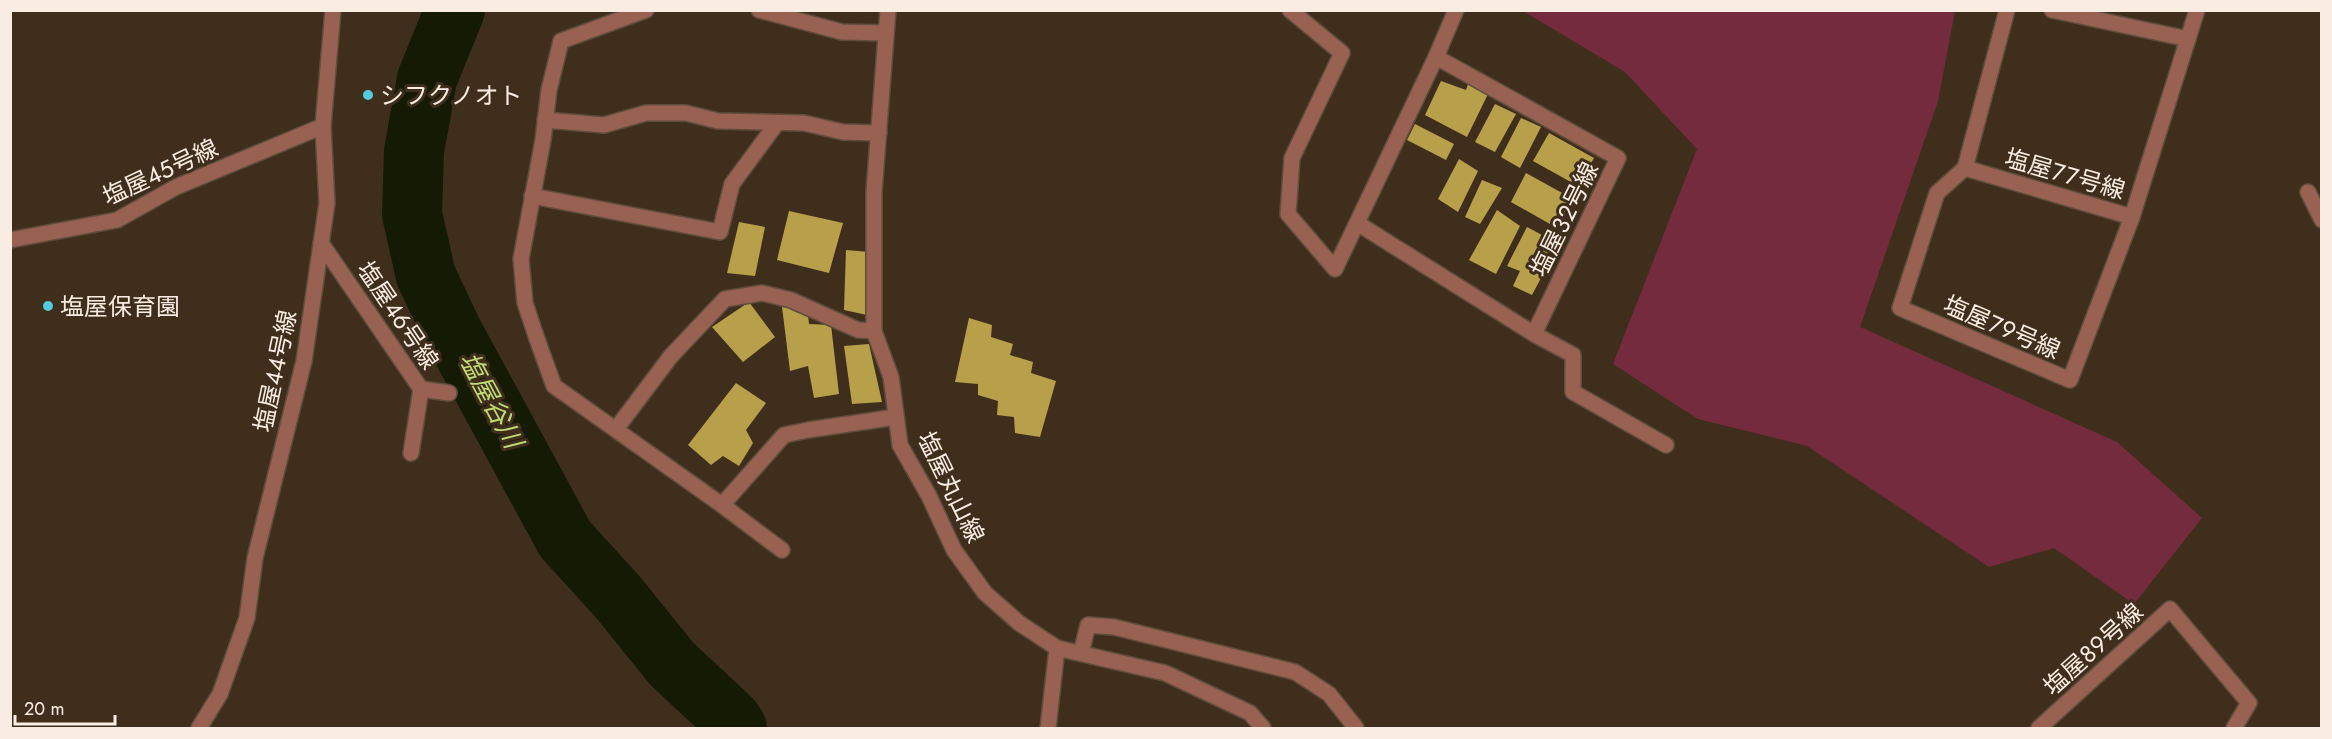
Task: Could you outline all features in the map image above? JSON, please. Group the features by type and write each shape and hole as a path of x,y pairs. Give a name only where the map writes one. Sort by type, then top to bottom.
{"street":[{"name":"塩屋４４号線","path":"200,729 220,694 247,618 255,558 304,361 327,203 323,126 333,10"},
{"path":"646,10 561,41 549,90 521,259 525,303 554,386 782,550"},
{"path":"759,10 842,32 886,33"},
{"name":"塩屋丸山線","path":"888,10 874,192 874,331 891,377 900,445 929,496 954,550 985,593 1020,623 1057,648 1165,673 1250,713 1263,729"},
{"path":"1290,10 1342,53 1292,158 1288,214 1335,268 1436,57 1456,10"},
{"path":"1965,168 2007,10"},
{"path":"2052,10 2188,39"},
{"name":"塩屋７７号線","path":"1965,168 2132,217 2197,10"},
{"name":"塩屋３２号線","path":"1436,57 1618,158 1534,334"},
{"path":"545,120 604,125 646,113 686,113 718,121 804,123 843,132 879,133"},
{"path":"532,196 720,232 732,184 777,123"},
{"name":"塩屋４５号線","path":"10,240 117,220 176,187 323,126"},
{"name":"塩屋７９号線","path":"1965,168 1937,193 1900,308 2070,380 2132,217"},
{"path":"2308,192 2322,220"},
{"path":"1357,223 1534,334 1573,355 1573,392 1666,445"},
{"name":"塩屋４６号線","path":"321,243 421,389 411,453"},
{"path":"616,429 671,356 725,300 762,293 790,300 858,330 874,331"},
{"path":"421,389 449,393"},
{"path":"722,506 784,435 897,417"},
{"name":"塩屋８９号線","path":"2039,729 2170,609 2249,703 2234,729"},
{"path":"1081,653 1088,625 1105,626 1295,672 1329,694 1356,729"},
{"path":"1048,729 1057,648"}],"shaded area":[{"path":"1523,11 1955,11 1938,101 1860,327 2117,442 2202,518 2134,604 2054,548 1989,567 1807,446 1698,419 1613,364 1697,149 1625,72"}],"building":[{"path":"1441,81 1466,90 1468,84 1488,94 1467,137 1425,115"},
{"path":"1495,104 1516,114 1495,152 1475,142"},
{"path":"1521,118 1541,127 1520,168 1501,157"},
{"path":"1415,124 1454,144 1446,160 1407,140"},
{"path":"1549,133 1594,158 1578,186 1533,161"},
{"path":"1459,159 1478,171 1458,212 1438,199"},
{"path":"1526,173 1573,199 1557,228 1511,202"},
{"path":"1482,180 1502,188 1480,224 1465,217"},
{"path":"1497,210 1520,226 1496,274 1469,260"},
{"path":"789,211 843,223 829,273 777,260"},
{"path":"739,222 765,227 755,276 727,273"},
{"path":"1527,227 1559,244 1532,295 1513,286 1520,271 1507,266"},
{"path":"846,250 869,252 867,315 844,310"},
{"path":"749,302 775,337 743,362 712,327"},
{"path":"782,307 807,307 809,324 831,325 839,394 814,398 808,366 790,371"},
{"path":"969,318 992,325 991,337 1013,344 1010,355 1033,362 1031,373 1056,381 1040,437 1015,433 1014,417 997,415 998,401 978,395 978,384 955,382"},
{"path":"869,344 882,402 852,404 844,346"},
{"path":"736,383 766,403 746,430 753,443 739,466 723,456 711,465 688,445"}],"waterway":[{"name":"塩屋谷川","path":"455,10 427,79 414,151 412,214 426,276 453,333 565,539 617,596 672,664 731,719 737,728"}],"place":[{"name":"シフクノオト","path":"368,95"},
{"name":"塩屋保育園","path":"48,306"}]}
